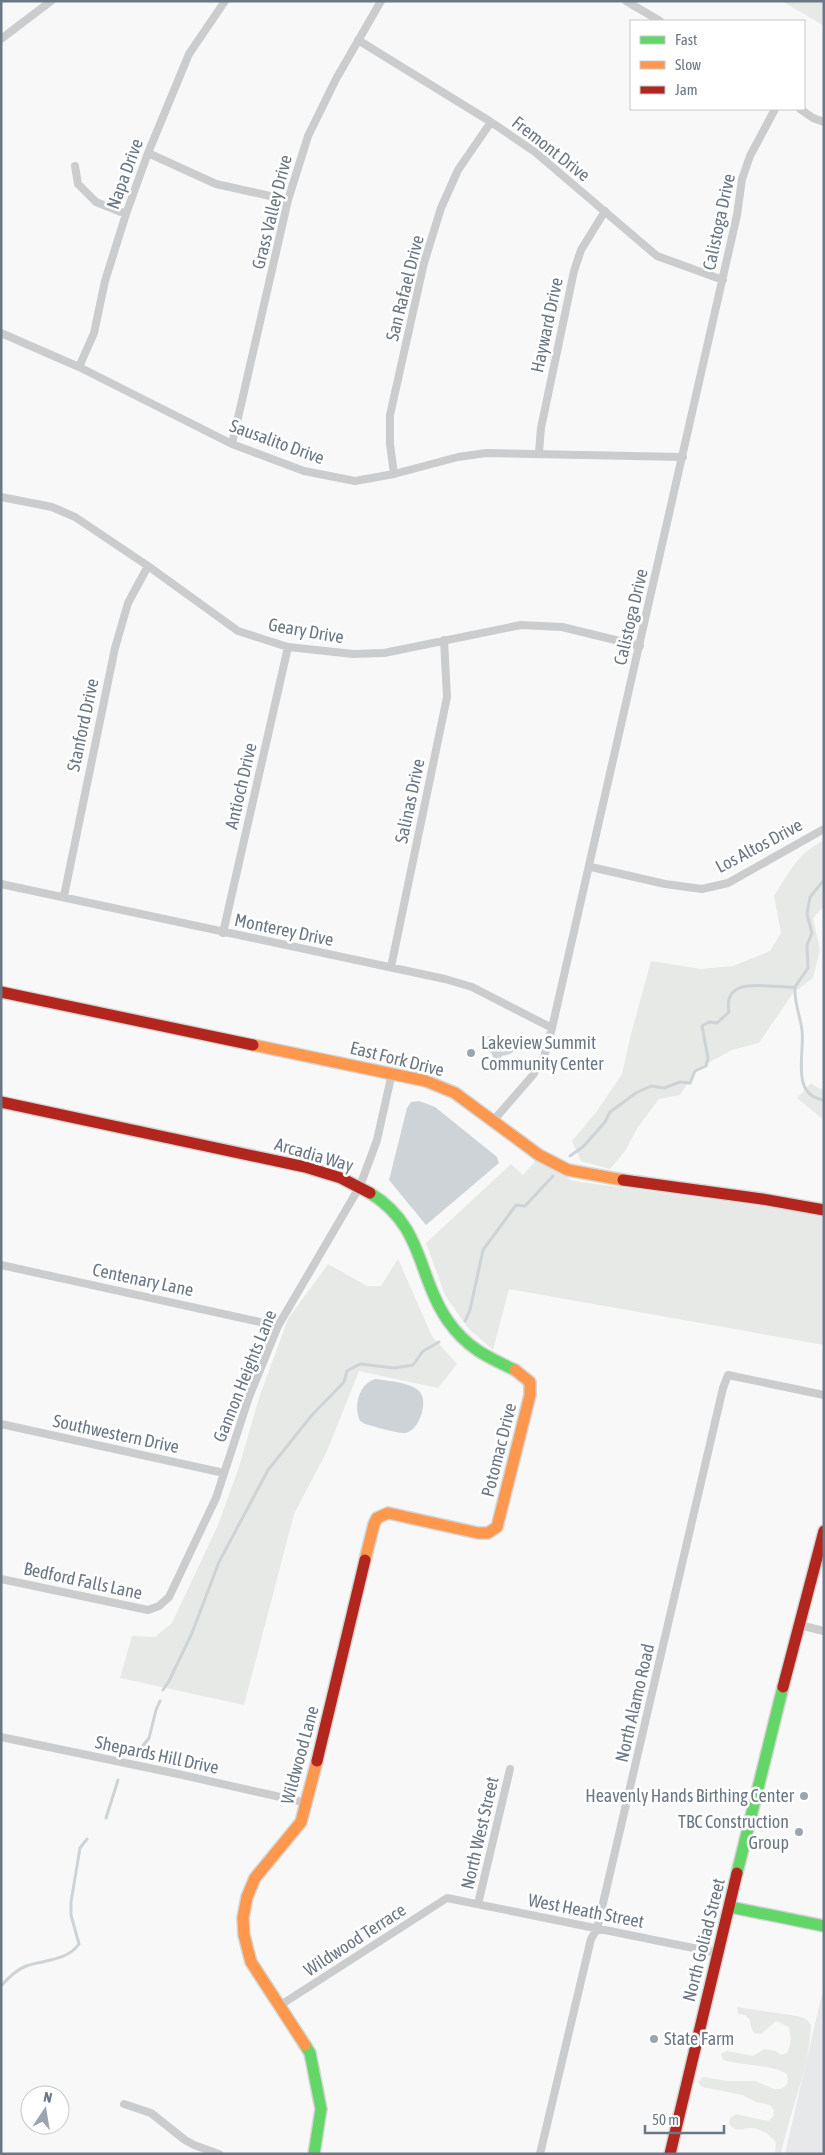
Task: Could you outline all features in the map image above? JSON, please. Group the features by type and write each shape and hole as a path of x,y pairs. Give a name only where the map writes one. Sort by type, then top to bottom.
{"street":[{"path":"1,39 51,1"},
{"name":"Napa Drive","path":"79,367 94,333 105,281 148,153 189,54 225,1"},
{"name":"Grass Valley Drive","path":"232,444 288,200 308,136 336,79 381,1"},
{"path":"626,1 658,20"},
{"name":"Fremont Drive","path":"358,40 491,122 535,152 657,256 723,280"},
{"name":"Calistoga Drive","path":"494,1121 533,1075 544,1057 590,867 723,280 737,215 742,179 750,156 774,110"},
{"path":"801,110 813,118 824,122"},
{"name":"San Rafael Drive","path":"394,474 390,444 390,415 424,263 441,208 458,170 491,122"},
{"path":"148,153 216,184 288,200"},
{"path":"74,166 78,184 96,202 126,214"},
{"name":"Hayward Drive","path":"539,452 541,428 574,271 580,250 605,211"},
{"name":"Sausalito Drive","path":"1,333 79,367 232,444 304,472 355,481 486,453 539,452 683,456"},
{"name":"Geary Drive","path":"1,497 52,507 74,517 148,566 238,631 288,646 353,654 384,653 521,625 562,628 640,646"},
{"name":"Stanford Drive","path":"64,896 115,648 128,603 148,566"},
{"name":"Salinas Drive","path":"392,967 447,698 444,640"},
{"name":"Antioch Drive","path":"223,932 288,646"},
{"name":"Los Altos Drive","path":"590,867 665,884 702,889 728,883 824,829"},
{"name":"Monterey Drive","path":"1,884 445,979 472,987 552,1028"},
{"name":"East Fork Drive","path":"1,992 426,1081 455,1093 539,1155 568,1170 638,1183 762,1199 824,1210"},
{"name":"Gannon Heights Lane","path":"158,1606 169,1597 211,1510 249,1397 278,1326 360,1186 377,1140 392,1073"},
{"name":"Arcadia Way","path":"1,1102 329,1173 360,1186 385,1204 409,1233 419,1252 432,1291 453,1329 468,1345 484,1356 527,1376"},
{"name":"Centenary Lane","path":"1,1265 278,1326"},
{"name":"North Alamo Road","path":"540,2154 591,1939 597,1929 700,1493 720,1395 728,1375 824,1395"},
{"name":"Potomac Drive","path":"382,1515 394,1514 478,1533 493,1530 499,1522 530,1395 530,1382 527,1376"},
{"name":"Southwestern Drive","path":"1,1424 224,1473"},
{"name":"Wildwood Lane","path":"314,2154 321,2108 310,2053 251,1962 244,1935 243,1918 247,1897 255,1878 301,1822 374,1524 382,1515"},
{"name":"North Goliad Street","path":"670,2154 799,1625 824,1531"},
{"name":"Bedford Falls Lane","path":"1,1580 148,1610 158,1606"},
{"path":"799,1625 824,1631"},
{"name":"Shepards Hill Drive","path":"1,1738 178,1774 307,1803"},
{"name":"North West Street","path":"478,1904 510,1770"},
{"name":"West Heath Street","path":"447,1898 718,1953"},
{"name":"Wildwood Terrace","path":"279,2006 447,1898"},
{"path":"730,1907 824,1926"},
{"path":"124,2104 151,2113 185,2140 219,2154"}],"shaded area":[{"path":"782,1 824,1 824,26"},
{"path":"824,840 824,906 813,918 820,950 813,978 793,993 759,1043 732,1050 697,1069 680,1095 659,1099 638,1127 625,1151 610,1169 581,1161 572,1141 597,1111 622,1074 651,961 701,969 733,966 770,951 781,933 774,896 789,871 800,858"},
{"path":"489,1036 497,1040 506,1040 516,1045 513,1052 502,1056 499,1062 494,1063 492,1053 486,1050 485,1040"},
{"path":"811,1083 818,1088 824,1089 824,1120 797,1098"},
{"path":"419,1101 435,1107 497,1157 499,1163 426,1225 389,1180 407,1108 411,1102"},
{"path":"536,1160 573,1181 791,1210 824,1218 824,1345 509,1289 493,1350 468,1328 445,1295 426,1243 511,1164 523,1175"},
{"path":"398,1259 432,1336 457,1364 438,1388 359,1371 327,1451 294,1514 244,1705 120,1678 132,1636 155,1637 172,1623 218,1525 239,1467 259,1398 288,1319 328,1264 367,1286 381,1286"},
{"path":"375,1379 405,1384 420,1392 423,1410 413,1429 403,1433 389,1431 360,1421 357,1409 359,1396 365,1386"},
{"path":"824,1986 824,2154 785,2154 803,2075"},
{"path":"737,2007 802,2017 811,2025 807,2058 781,2154 775,2154 776,2143 766,2133 755,2128 737,2129 729,2124 730,2118 736,2114 768,2121 773,2117 774,2110 770,2105 756,2102 743,2095 702,2087 698,2082 703,2077 728,2081 755,2081 774,2089 786,2086 787,2074 773,2068 723,2060 721,2054 727,2051 753,2056 764,2049 776,2051 781,2055 787,2053 790,2046 789,2027 776,2021 761,2034 754,2033 750,2020 745,2015 738,2014"}],"waterway":[{"path":"570,1156 584,1146 605,1122 610,1112 636,1093 651,1086 664,1088 680,1082 690,1083 695,1071 706,1066 708,1058 702,1026 709,1022 717,1023 729,1012 729,1000 733,992 741,987 751,986 795,987 808,968 807,945 812,933 807,914 810,897 824,880"},
{"path":"795,987 796,1004 802,1030 801,1072 803,1082 813,1097 824,1100"},
{"path":"465,1321 470,1310 483,1250 516,1205 525,1206 553,1176"},
{"path":"163,1690 192,1633 219,1562 268,1470 312,1415 344,1382 347,1371 360,1364 395,1368 413,1365 423,1351 439,1342"},
{"path":"139,1751 149,1738 160,1701"},
{"path":"106,1818 118,1780"},
{"path":"1,1986 12,1974 22,1968 62,1957 74,1950 79,1944 71,1915 71,1902 80,1848 87,1839"}],"traffic: fast":[{"path":"370,1193 388,1206 401,1221 418,1252 438,1304 455,1330 478,1351 515,1370"},
{"path":"737,1873 783,1687"},
{"path":"730,1907 824,1926"},
{"path":"305,2045 310,2053 321,2109 314,2154"}],"traffic: slow":[{"path":"253,1045 426,1081 455,1093 539,1155 568,1170 623,1180"},
{"path":"365,1560 374,1524 377,1518 388,1513 478,1533 488,1533 497,1527 530,1395 530,1382 515,1370"},
{"path":"305,2045 251,1962 244,1935 243,1918 247,1897 255,1878 301,1822 317,1761"}],"traffic: jam":[{"path":"1,992 253,1045"},
{"path":"1,1102 305,1167 341,1178 370,1193"},
{"path":"623,1180 762,1199 824,1210"},
{"path":"783,1687 824,1531"},
{"path":"317,1761 365,1560"},
{"path":"670,2154 737,1873"}],"place":[{"name":"Lakeview Summit Community Center","path":"471,1053"},
{"name":"Heavenly Hands Birthing Center","path":"804,1796"},
{"name":"TBC Construction Group","path":"799,1832"},
{"name":"State Farm","path":"654,2039"}]}
